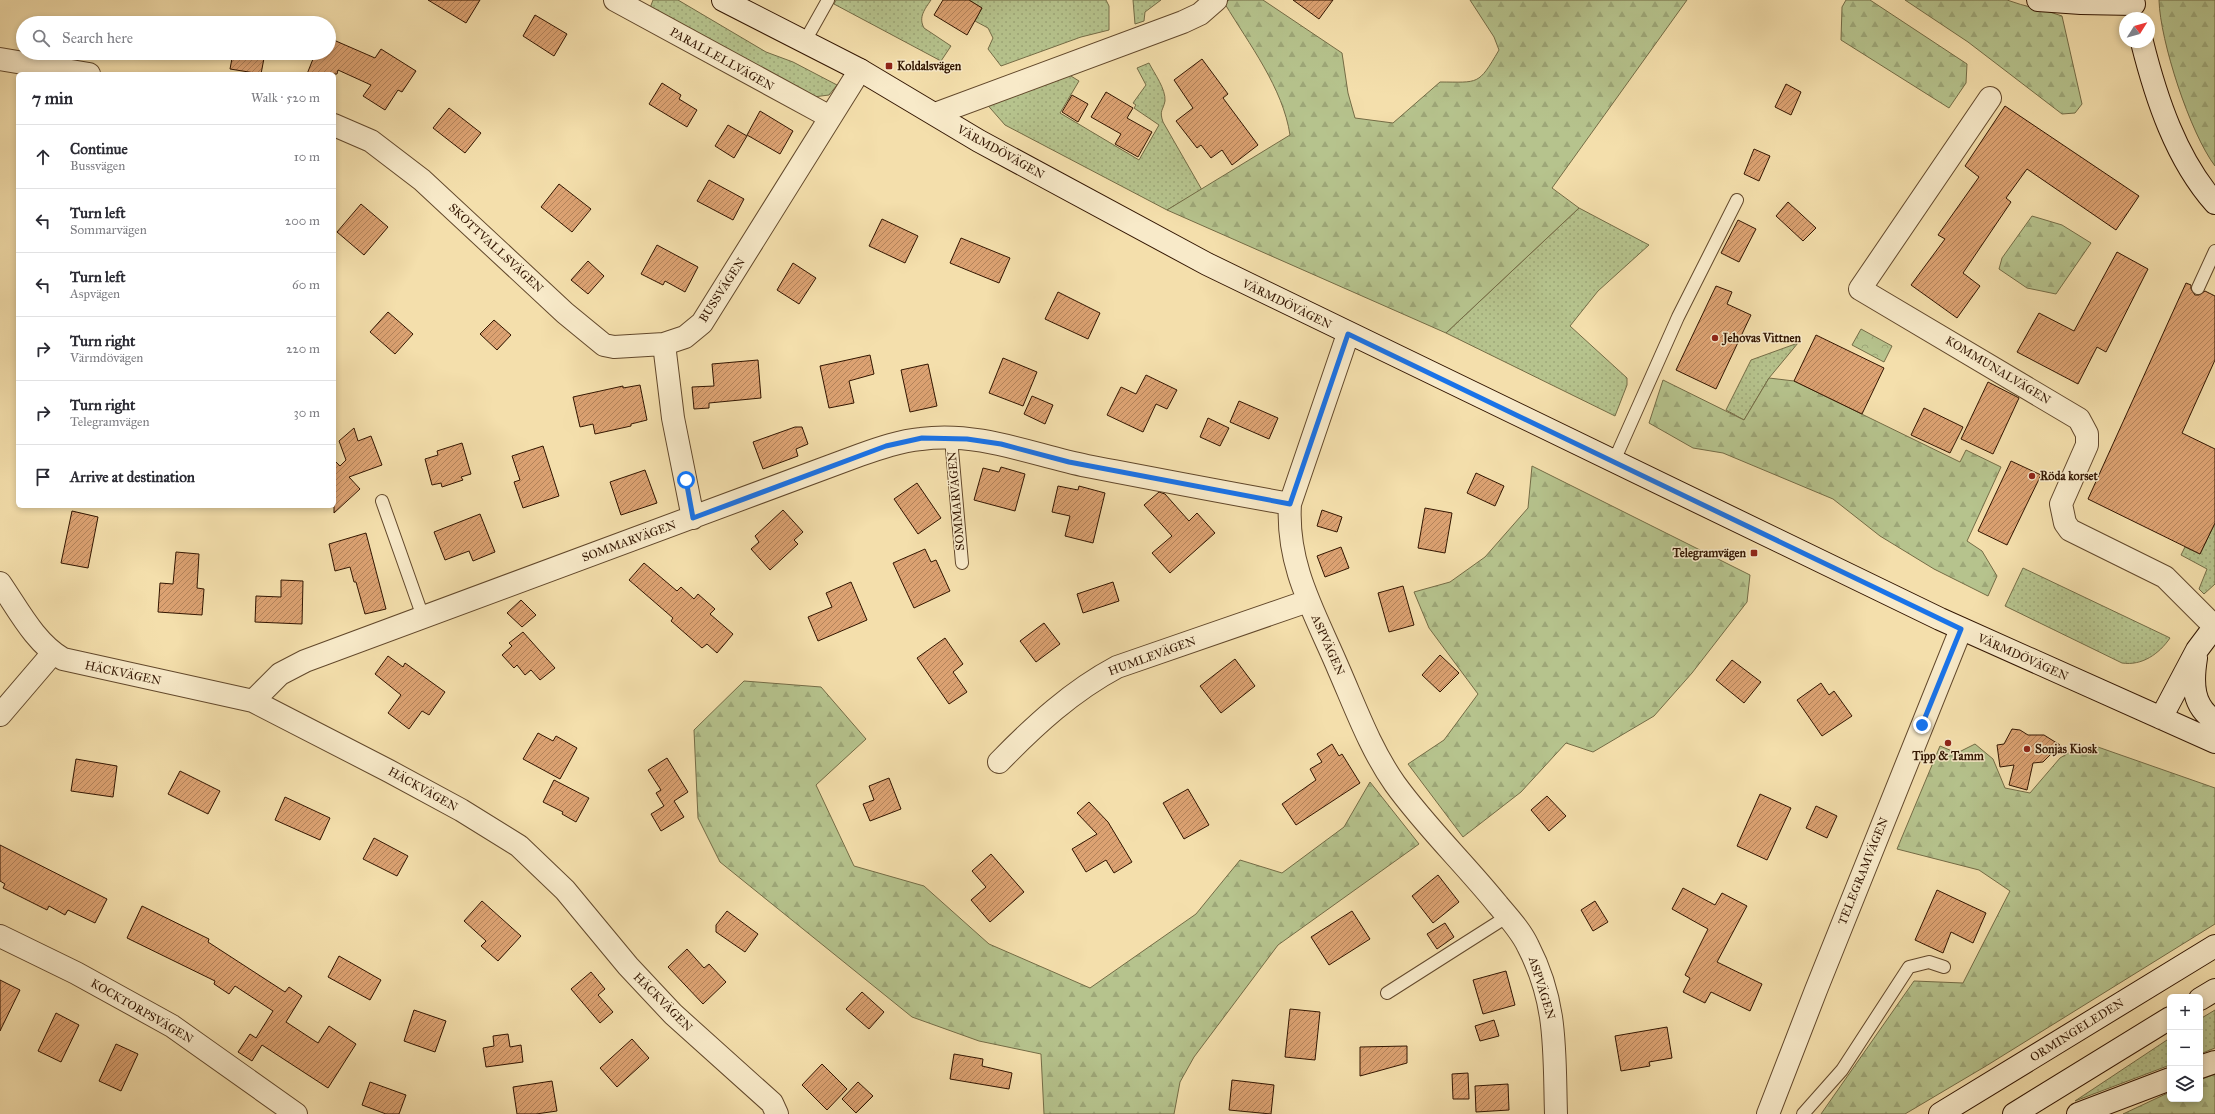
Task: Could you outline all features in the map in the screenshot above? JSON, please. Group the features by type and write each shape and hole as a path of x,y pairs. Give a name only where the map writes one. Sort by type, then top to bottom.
{"street":[{"name":"PARALLELLVÄGEN","path":"615,0 830,117"},
{"name":"VÄRMDÖVÄGEN","path":"723,0 860,70 979,141 1206,264 1348,334 1961,629 2215,742"},
{"path":"935,114 1176,25 1200,14 1216,0"},
{"path":"2038,0 2135,7"},
{"path":"2144,48 2152,82 2191,172 2215,203"},
{"path":"0,59 77,72"},
{"name":"BUSSVÄGEN","path":"664,344 685,338 702,323 860,70"},
{"name":"KOMMUNALVÄGEN","path":"1990,98 1860,289 2079,419 2087,434 2087,445 2061,504 2065,523 2070,530 2165,577 2215,626"},
{"name":"SKOTTVALLSVÄGEN","path":"336,126 371,141 422,180 565,313 604,345 614,347 664,344"},
{"name":"ASPVÄGEN","path":"1348,334 1290,504 1288,527 1292,552 1308,601 1372,744 1395,784 1508,916 1528,945 1553,1018 1556,1114"},
{"path":"664,344 673,418 693,518"},
{"name":"SOMMARVÄGEN","path":"254,701 273,680 290,668 423,617 886,446 922,438 967,439 1001,444 1069,462 1290,504"},
{"name":"HÄCKVÄGEN","path":"0,583 42,643 53,653 63,659 254,701 396,774 461,810 519,846 565,890 628,966 672,1014 772,1103 777,1114"},
{"name":"HUMLEVÄGEN","path":"999,762 1028,732 1065,700 1094,679 1117,667 1308,601"},
{"path":"2161,718 2197,650 2215,626"},
{"name":"TELEGRAMVÄGEN","path":"1768,1114 1816,990 1961,629"},
{"path":"2197,650 2193,680 2196,697 2206,715 2215,721"},
{"path":"0,715 53,653"},
{"name":"KOCKTORPSVÄGEN","path":"0,936 76,973 172,1026 296,1114"},
{"name":"ORMINGELEDEN","path":"1940,1114 2215,946"},
{"path":"2203,997 2215,990"},
{"path":"2014,1114 2167,1020"},
{"path":"2203,1066 2215,1062"},
{"path":"2078,1114 2167,1080"}],"lane":[{"path":"805,41 828,0"},
{"path":"1614,461 1678,317 1737,200"},
{"path":"2198,288 2215,250"},
{"name":"SOMMARVÄGEN","path":"951,438 962,563"},
{"path":"382,501 423,617"},
{"path":"1387,992 1508,916"},
{"path":"1803,1114 1842,1070 1909,967 1928,962 1944,967"}],"green space":[{"path":"653,0 678,0 766,52 793,62 837,85 829,95 813,97 650,8"},
{"path":"836,0 931,0 922,17 922,24 924,28 951,46 941,61 834,4"},
{"path":"969,0 1106,0 1109,6 1109,30 1081,37 1001,66 988,49 993,38 988,28 975,21 982,8"},
{"path":"1133,0 1161,0 1145,12 1144,21 1135,24"},
{"path":"1229,0 1263,0 1342,53 1348,93 1355,118 1393,123 1440,82 1463,82 1476,80 1492,62 1499,50 1494,37 1470,0 1687,0 1552,188 1579,208 1446,333 1167,210 1290,135 1286,118 1273,83 1225,4"},
{"path":"1846,0 1870,0 1967,64 1966,83 1949,108 1841,40 1842,7"},
{"path":"1905,0 2007,0 2062,16 2082,104 2075,113 2062,114 1968,42"},
{"path":"2159,0 2215,0 2215,166 2205,151 2196,132 2178,86 2165,39"},
{"path":"1149,63 1164,91 1165,101 1161,113 1163,122 1202,190 1167,210 1005,125 984,101 1066,73 1079,81 1060,113 1139,160 1159,125 1134,108 1136,105 1133,103 1146,85 1137,68"},
{"path":"1579,208 1649,245 1598,291 1570,326 1627,378 1627,385 1615,416 1446,333"},
{"path":"2032,216 2062,225 2091,243 2056,294 2027,288 1999,269 2002,258"},
{"path":"1861,329 1892,346 1884,362 1852,345"},
{"path":"1798,343 1769,378 1744,420 1726,410 1751,360"},
{"path":"1769,378 1794,381 1960,462 1966,450 2001,467 1967,541 1982,551 1997,576 1988,596 1934,569 1880,536 1833,499 1723,453 1693,448 1649,423 1663,380 1744,420"},
{"path":"1532,466 1750,575 1747,602 1692,673 1654,716 1593,752 1566,743 1521,792 1463,837 1408,764 1444,740 1478,694 1429,628 1414,592 1450,582 1485,557 1528,508"},
{"path":"2215,523 2215,584 2204,594 2199,589 2207,569 2181,555 2185,547 2200,554"},
{"path":"2023,568 2170,638 2161,649 2149,658 2136,663 2122,663 2005,606"},
{"path":"744,681 821,687 866,739 816,785 854,866 924,886 989,944 1090,988 1196,914 1240,860 1282,873 1344,827 1370,782 1419,844 1278,945 1194,1057 1180,1082 1174,1114 1044,1114 1041,1054 979,1041 912,1017 720,862 698,818 694,730"},
{"path":"1975,744 1993,759 2005,788 2030,793 2060,758 2072,751 2095,746 2215,788 2215,924 1986,1066 1905,1114 1821,1114 1914,981 1963,983 2010,891 1979,870 1897,849 1940,746 1957,753"},
{"path":"2215,1010 2215,1048 2203,1053 2203,1030 2203,1017"},
{"path":"2167,1040 2167,1066 2075,1101"},
{"path":"2215,1074 2215,1114 2123,1114 2167,1093 2167,1102 2203,1102 2203,1079"}],"building":[{"path":"428,0 480,0 466,23"},
{"path":"943,0 969,0 982,8 967,35 934,15"},
{"path":"1293,0 1333,0 1319,19"},
{"path":"535,15 567,34 554,56 523,36"},
{"path":"336,41 375,58 381,49 416,71 402,92 398,90 385,110 363,96 371,85 338,70 337,74 336,72 308,72 313,60 336,60"},
{"path":"1202,59 1228,94 1223,98 1258,145 1232,165 1222,150 1211,158 1201,145 1197,148 1176,121 1193,108 1174,80"},
{"path":"232,60 264,60 261,72 249,72 230,69"},
{"path":"662,83 681,95 679,99 697,110 687,127 649,104"},
{"path":"1786,84 1801,92 1791,115 1775,107"},
{"path":"1106,92 1133,108 1127,118 1152,132 1138,157 1115,144 1121,134 1091,117"},
{"path":"1072,95 1088,104 1078,122 1062,112"},
{"path":"2005,106 2139,196 2116,230 2027,169 2006,198 2011,202 1963,273 1980,286 1957,318 1911,285 1945,239 1938,235 1979,177 1965,166"},
{"path":"449,108 481,133 465,153 433,128"},
{"path":"760,111 793,131 780,154 747,135"},
{"path":"728,125 747,136 734,158 715,146"},
{"path":"1754,149 1770,156 1759,181 1744,174"},
{"path":"709,180 744,199 733,220 697,201"},
{"path":"559,184 591,209 572,232 541,207"},
{"path":"1788,202 1816,228 1803,241 1776,216"},
{"path":"361,204 388,227 364,255 337,232"},
{"path":"882,219 918,236 905,263 869,246"},
{"path":"1738,220 1756,229 1739,262 1721,253"},
{"path":"961,238 1010,258 999,283 950,263"},
{"path":"657,245 698,267 685,292 665,281 663,285 641,274"},
{"path":"2117,252 2148,269 2106,352 2097,347 2078,384 2017,352 2039,313 2074,331"},
{"path":"588,261 604,276 588,294 571,280"},
{"path":"793,263 816,278 799,304 777,290"},
{"path":"2186,283 2191,285 2191,289 2195,295 2199,295 2205,291 2215,296 2215,360 2182,433 2215,449 2215,523 2200,554 2088,499"},
{"name":"Jehovas Vittnen","path":"1716,286 1732,292 1727,304 1751,315 1716,389 1676,370"},
{"path":"1058,292 1100,313 1088,339 1045,319"},
{"path":"388,312 413,334 395,354 370,332"},
{"path":"494,320 511,335 497,350 480,334"},
{"path":"1816,335 1884,368 1862,414 1794,381"},
{"path":"870,355 874,374 849,381 854,403 829,408 820,366"},
{"path":"1003,358 1037,372 1023,406 989,393"},
{"path":"758,360 761,398 709,403 709,408 694,409 692,387 714,386 712,364"},
{"path":"928,364 937,406 910,412 901,370"},
{"path":"1146,375 1177,390 1167,409 1156,404 1143,432 1107,415 1121,387 1136,394"},
{"path":"1988,382 2019,398 1993,454 1961,439"},
{"path":"640,385 647,420 631,424 631,426 595,434 593,424 580,427 573,397 623,386 623,388"},
{"path":"1032,396 1053,405 1045,424 1024,414"},
{"path":"1239,401 1278,418 1269,439 1230,422"},
{"path":"1924,408 1963,427 1950,453 1911,435"},
{"path":"1208,418 1229,428 1220,446 1200,437"},
{"path":"795,427 802,427 808,444 796,449 798,456 763,469 753,442"},
{"path":"354,428 358,441 371,436 382,465 349,477 360,489 334,513 334,508 336,508 336,462 340,466 346,460 339,441"},
{"path":"462,443 471,474 461,477 463,480 442,487 441,483 432,485 425,459 438,455 437,451"},
{"path":"543,446 559,496 523,508 514,482 520,480 512,456"},
{"path":"2011,461 2041,475 2007,545 1978,531"},
{"path":"1001,467 1025,474 1015,511 974,500 983,468 999,472"},
{"path":"645,470 657,503 621,515 610,482"},
{"path":"1476,473 1504,486 1495,506 1467,493"},
{"path":"917,483 941,518 918,534 894,499"},
{"path":"1058,486 1078,490 1079,486 1105,493 1093,543 1065,536 1070,516 1052,512"},
{"path":"1159,492 1165,494 1189,521 1197,513 1215,533 1170,573 1152,553 1172,536 1144,505"},
{"path":"1425,508 1452,513 1445,553 1418,548"},
{"path":"783,510 803,532 794,540 798,544 770,570 751,549 759,542 755,536"},
{"path":"1322,510 1342,517 1337,532 1317,526"},
{"path":"72,511 98,517 88,568 61,563"},
{"path":"480,514 495,552 473,561 469,551 445,560 434,532"},
{"path":"366,533 386,609 365,614 350,567 335,571 329,544"},
{"path":"1341,547 1349,568 1325,577 1317,556"},
{"path":"925,549 931,562 936,560 950,591 914,608 893,563"},
{"path":"176,552 199,554 197,588 204,589 202,615 158,612 160,583 173,584"},
{"path":"644,563 677,591 681,587 694,599 698,594 715,609 710,614 733,634 717,653 707,644 702,648 671,621 673,618 629,580"},
{"path":"281,580 303,581 302,624 255,622 256,596 281,597"},
{"path":"851,582 867,620 818,641 808,617 832,607 826,593"},
{"path":"1113,582 1119,601 1083,613 1077,594"},
{"path":"1403,586 1414,625 1389,632 1378,593"},
{"path":"521,600 536,615 522,627 507,613"},
{"path":"1044,623 1060,644 1036,662 1020,641"},
{"path":"523,632 555,668 540,680 531,670 525,675 517,665 514,668 502,655 512,646 509,643"},
{"path":"945,638 963,664 953,672 967,692 949,704 917,658"},
{"path":"1440,655 1459,673 1440,692 1422,675"},
{"path":"388,656 403,667 405,663 445,692 429,715 422,711 409,729 388,713 401,695 375,674"},
{"path":"1235,659 1255,686 1221,713 1200,686"},
{"path":"1732,660 1761,682 1744,703 1716,680"},
{"path":"1821,683 1829,695 1834,691 1852,716 1822,736 1797,700"},
{"name":"Sonjas Kiosk","path":"2012,729 2020,730 2028,735 2044,735 2060,745 2043,762 2033,763 2027,790 2009,785 2014,765 2000,767 1997,745 2004,744"},
{"path":"538,733 553,741 556,736 577,748 560,779 523,759"},
{"path":"1332,744 1339,756 1342,754 1360,783 1296,825 1282,804 1316,780 1310,769 1322,762 1317,754"},
{"path":"667,758 688,792 674,801 684,817 661,831 651,814 664,806 656,793 661,790 648,770"},
{"path":"76,759 117,766 113,797 71,791"},
{"path":"180,771 220,791 208,814 168,794"},
{"path":"889,778 901,809 870,821 863,804 874,800 869,786"},
{"path":"554,780 589,798 576,822 562,814 563,812 543,802"},
{"path":"1188,789 1209,825 1184,839 1163,803"},
{"path":"1760,794 1791,808 1767,860 1737,846"},
{"path":"1547,796 1566,816 1549,831 1531,810"},
{"path":"285,797 330,818 320,840 275,820"},
{"path":"1089,802 1108,822 1132,862 1114,873 1106,860 1086,872 1072,849 1097,834 1077,813"},
{"path":"1816,806 1837,816 1827,838 1806,828"},
{"path":"374,838 408,856 397,876 363,859"},
{"path":"0,845 107,899 95,923 68,910 65,915 49,906 47,910 3,888 5,884 0,881"},
{"path":"991,854 1024,892 990,922 971,900 986,887 972,871"},
{"path":"1438,875 1459,902 1433,923 1412,896"},
{"path":"1683,888 1715,905 1722,893 1747,906 1717,962 1762,984 1750,1011 1711,992 1705,1003 1683,992 1690,978 1685,975 1708,929 1672,909"},
{"path":"1937,890 1986,913 1973,943 1951,932 1943,953 1915,940"},
{"path":"482,901 521,936 498,961 481,946 486,941 464,921"},
{"path":"1595,901 1608,922 1593,931 1581,910"},
{"path":"142,906 209,939 208,942 285,992 289,987 302,996 286,1022 318,1043 329,1026 356,1044 328,1088 262,1045 252,1061 238,1052 250,1034 256,1038 273,1011 235,986 229,994 214,984 215,981 127,938"},
{"path":"727,911 758,934 745,952 716,932 716,925"},
{"path":"1352,911 1370,939 1329,965 1311,937"},
{"path":"1445,923 1454,937 1437,949 1427,934"},
{"path":"687,949 704,968 709,964 726,982 703,1004 668,967"},
{"path":"339,956 381,980 370,1000 328,977"},
{"path":"1506,971 1515,1005 1483,1014 1473,980"},
{"path":"591,972 605,989 598,995 613,1012 600,1023 571,989"},
{"path":"0,980 20,990 0,1031"},
{"path":"862,992 884,1012 869,1029 846,1009"},
{"path":"1290,1009 1320,1012 1315,1060 1285,1057"},
{"path":"414,1010 446,1021 435,1052 404,1041"},
{"path":"56,1013 79,1025 61,1062 38,1051"},
{"path":"1494,1020 1499,1036 1480,1041 1475,1026"},
{"path":"1667,1027 1672,1058 1649,1062 1650,1066 1621,1071 1615,1036"},
{"path":"508,1034 510,1047 521,1045 523,1062 486,1067 483,1048 494,1046 493,1036"},
{"path":"632,1039 649,1058 617,1087 600,1068"},
{"path":"116,1044 138,1054 121,1091 99,1081"},
{"path":"1407,1046 1407,1063 1360,1076 1360,1047"},
{"path":"954,1054 983,1059 982,1066 1012,1073 1009,1089 950,1079"},
{"path":"822,1064 847,1089 827,1110 802,1085"},
{"path":"1468,1073 1469,1099 1453,1099 1452,1074"},
{"path":"1232,1080 1274,1085 1271,1114 1229,1110"},
{"path":"552,1081 557,1111 536,1114 517,1114 513,1087"},
{"path":"370,1082 406,1095 399,1114 386,1114 362,1105"},
{"path":"858,1082 873,1096 856,1113 842,1099"},
{"path":"1508,1084 1509,1110 1476,1112 1475,1086"}],"place":[{"name":"Koldalsvägen","path":"889,66"},
{"name":"Jehovas Vittnen","path":"1715,338"},
{"name":"Röda korset","path":"2032,476"},
{"name":"Telegramvägen","path":"1754,553"},
{"name":"Tipp & Tamm","path":"1948,743"},
{"name":"Sonjas Kiosk","path":"2027,749"}],"route":[{"path":"686,480 693,518 886,446 922,438 967,439 1001,444 1069,462 1198,488 1290,504 1348,334 1961,629 1922,725"}]}
